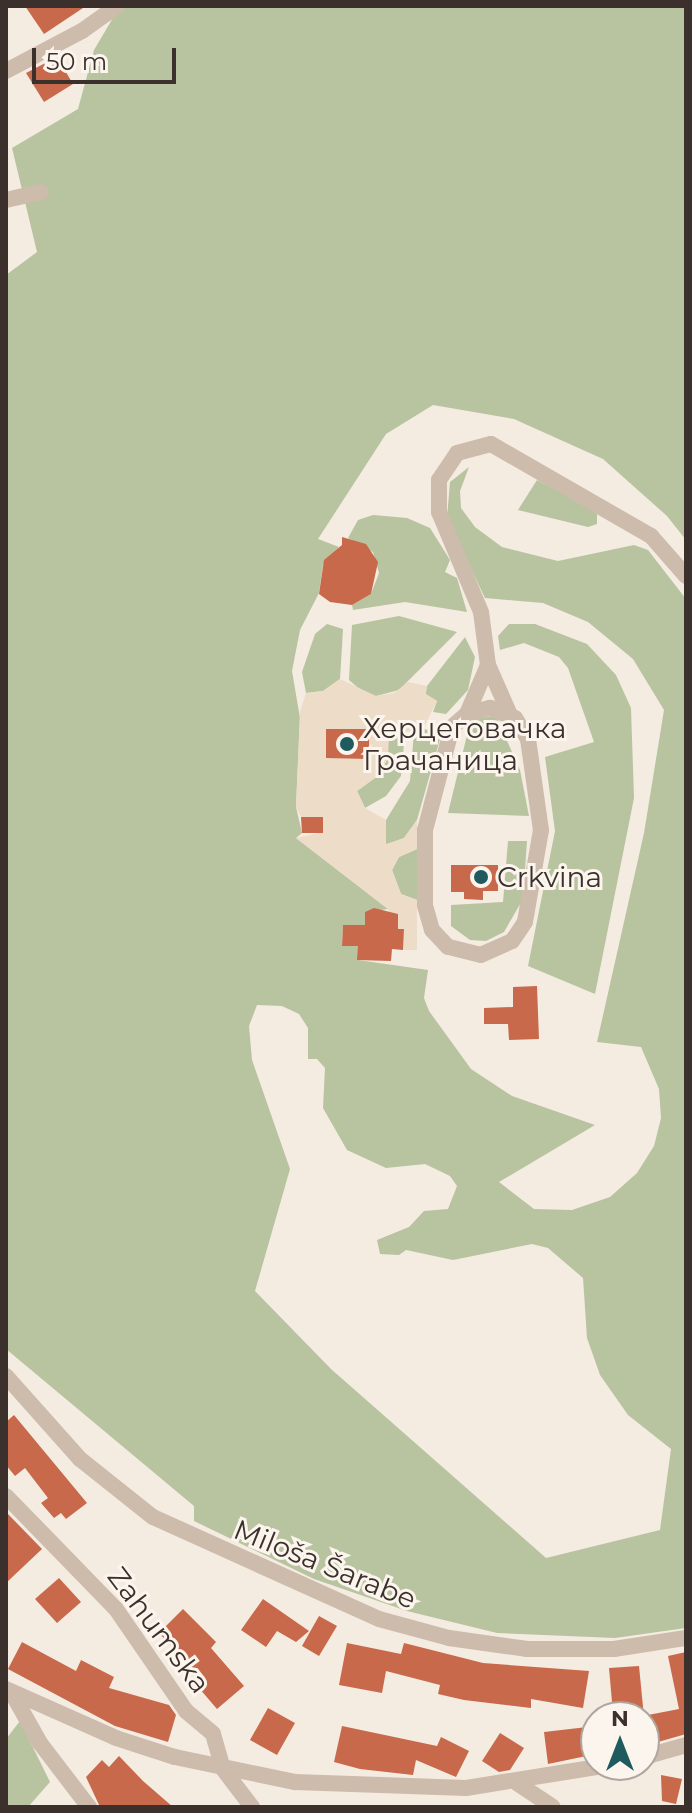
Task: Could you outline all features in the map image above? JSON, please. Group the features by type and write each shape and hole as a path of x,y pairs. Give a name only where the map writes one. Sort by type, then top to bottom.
{"street":[{"path":"6,71 82,31 117,6"},
{"path":"6,200 41,192"},
{"path":"488,665 467,714 447,740 426,820 425,905 432,930 442,942 461,953 481,955 512,941 525,922 541,830 528,739 510,715 488,665 481,612 437,502 443,470 466,449 491,444 651,536 686,576"},
{"path":"467,714 490,708 510,715"},
{"name":"Miloša Šarabe","path":"6,1376 80,1459 153,1517 379,1619 449,1638 527,1649 614,1649 686,1638"},
{"name":"Zahumska","path":"6,1496 116,1609 186,1711 213,1734 223,1769 252,1807"},
{"path":"9,1691 116,1738 223,1769 359,1788 517,1783 580,1771"},
{"path":"9,1691 40,1743 89,1807"},
{"path":"660,1752 686,1745"},
{"path":"517,1783 553,1807"}],"green space":[{"path":"120,6 686,6 686,540 667,516 603,459 514,419 433,405 386,434 318,539 339,547 323,565 319,593 300,630 292,671 300,718 296,807 302,833 296,838 388,909 365,912 365,925 343,925 342,945 358,946 358,960 428,970 424,998 429,1011 471,1069 512,1096 595,1125 499,1182 534,1209 572,1210 610,1197 637,1173 654,1146 661,1118 659,1089 641,1047 597,1042 644,833 664,710 633,659 588,622 543,603 485,598 447,518 450,482 469,467 460,491 461,508 475,527 502,547 558,561 634,545 648,550 686,599 686,1628 615,1638 497,1633 407,1611 314,1579 194,1521 194,1506 6,1349 6,275 37,252 12,148 78,109 94,50","holes":["257,1005 282,1006 299,1014 308,1028 308,1059 317,1059 325,1068 323,1108 347,1150 386,1168 425,1164 450,1176 457,1186 448,1209 424,1211 409,1227 377,1240 380,1254 399,1255 406,1250 453,1260 532,1244 548,1248 583,1278 587,1338 600,1375 628,1415 671,1449 660,1530 546,1558 331,1369 255,1291 290,1169 252,1060 249,1026"]},
{"path":"537,480 597,511 597,524 588,527 518,510"},
{"path":"373,515 407,518 430,528 450,560 445,572 457,578 467,612 405,602 353,610 352,605 371,594 379,573 373,552 348,538 358,520"},
{"path":"399,616 457,632 399,690 376,696 364,693 349,680 352,625"},
{"path":"327,624 343,629 340,679 323,691 306,693 302,672 315,634"},
{"path":"509,624 535,624 587,644 616,675 631,708 634,798 595,994 528,966 555,831 545,757 594,742 568,668 559,657 524,643 500,650 498,636"},
{"path":"465,637 475,657 468,690 446,714 433,712 437,701 425,694 427,686"},
{"path":"496,716 520,770 529,816 448,813 471,719"},
{"path":"423,729 442,732 417,820 404,838 386,845 386,820 410,781 414,732"},
{"path":"405,733 401,776 386,796 365,808 357,791 379,775 388,758 388,735"},
{"path":"508,841 527,841 523,899 504,932 486,941 470,940 451,926 451,905 503,902"},
{"path":"417,849 417,900 401,894 392,870 399,857"},
{"path":"20,1721 50,1782 28,1807 6,1807 6,1739"}],"shaded area":[{"path":"340,679 376,696 394,693 408,682 427,686 426,694 437,701 423,729 389,735 388,758 379,775 357,791 365,808 386,820 386,844 404,838 417,820 417,849 399,857 392,870 401,894 417,900 417,950 403,950 404,930 398,929 388,909 296,838 323,832 323,817 301,817 296,807 300,712 306,693 323,691","holes":["326,729 369,729 369,758 326,758"]}],"building":[{"path":"25,6 86,6 44,34"},
{"path":"57,57 73,84 44,102 26,73"},
{"path":"342,537 366,544 378,562 371,594 352,605 330,602 319,594 324,560 342,545"},
{"name":"Херцеговачка Грачаница","path":"326,729 369,729 369,759 326,758"},
{"path":"301,817 323,817 323,833 302,833"},
{"path":"451,865 498,865 498,891 483,891 483,900 464,899 464,892 451,892"},
{"path":"374,908 398,914 398,929 404,929 403,950 392,949 391,961 357,960 358,946 342,946 343,925 365,925 365,912"},
{"path":"537,986 539,1039 509,1040 508,1024 484,1024 484,1008 513,1007 513,987"},
{"path":"14,1415 87,1503 66,1519 61,1513 54,1518 41,1503 48,1498 25,1468 15,1476 6,1465 6,1422"},
{"path":"6,1512 42,1549 6,1583"},
{"path":"59,1578 81,1602 57,1623 35,1599"},
{"path":"263,1599 309,1631 296,1642 277,1631 266,1647 241,1630"},
{"path":"183,1609 216,1642 211,1648 244,1686 217,1709 199,1688 206,1682 159,1633"},
{"path":"319,1616 337,1626 319,1656 302,1646"},
{"path":"22,1642 76,1671 81,1660 114,1677 109,1688 169,1705 176,1715 168,1742 115,1726 8,1669"},
{"path":"347,1643 401,1654 404,1643 483,1663 589,1671 584,1701 580,1701 580,1707 531,1699 531,1708 464,1700 438,1694 440,1685 386,1671 382,1693 339,1685"},
{"path":"686,1652 686,1734 660,1741 660,1713 679,1709 668,1656"},
{"path":"639,1666 642,1701 612,1701 609,1668"},
{"path":"268,1708 295,1723 277,1755 250,1740"},
{"path":"342,1726 437,1746 441,1737 469,1751 456,1777 416,1760 413,1775 360,1769 334,1762"},
{"path":"580,1728 580,1757 548,1764 544,1732"},
{"path":"500,1733 524,1748 510,1770 499,1772 482,1761"},
{"path":"119,1756 173,1807 100,1807 86,1777 102,1760 109,1767"},
{"path":"661,1775 682,1779 676,1804 662,1801"}],"place":[{"name":"Херцеговачка Грачаница","path":"347,744"},
{"name":"Crkvina","path":"481,877"}]}
